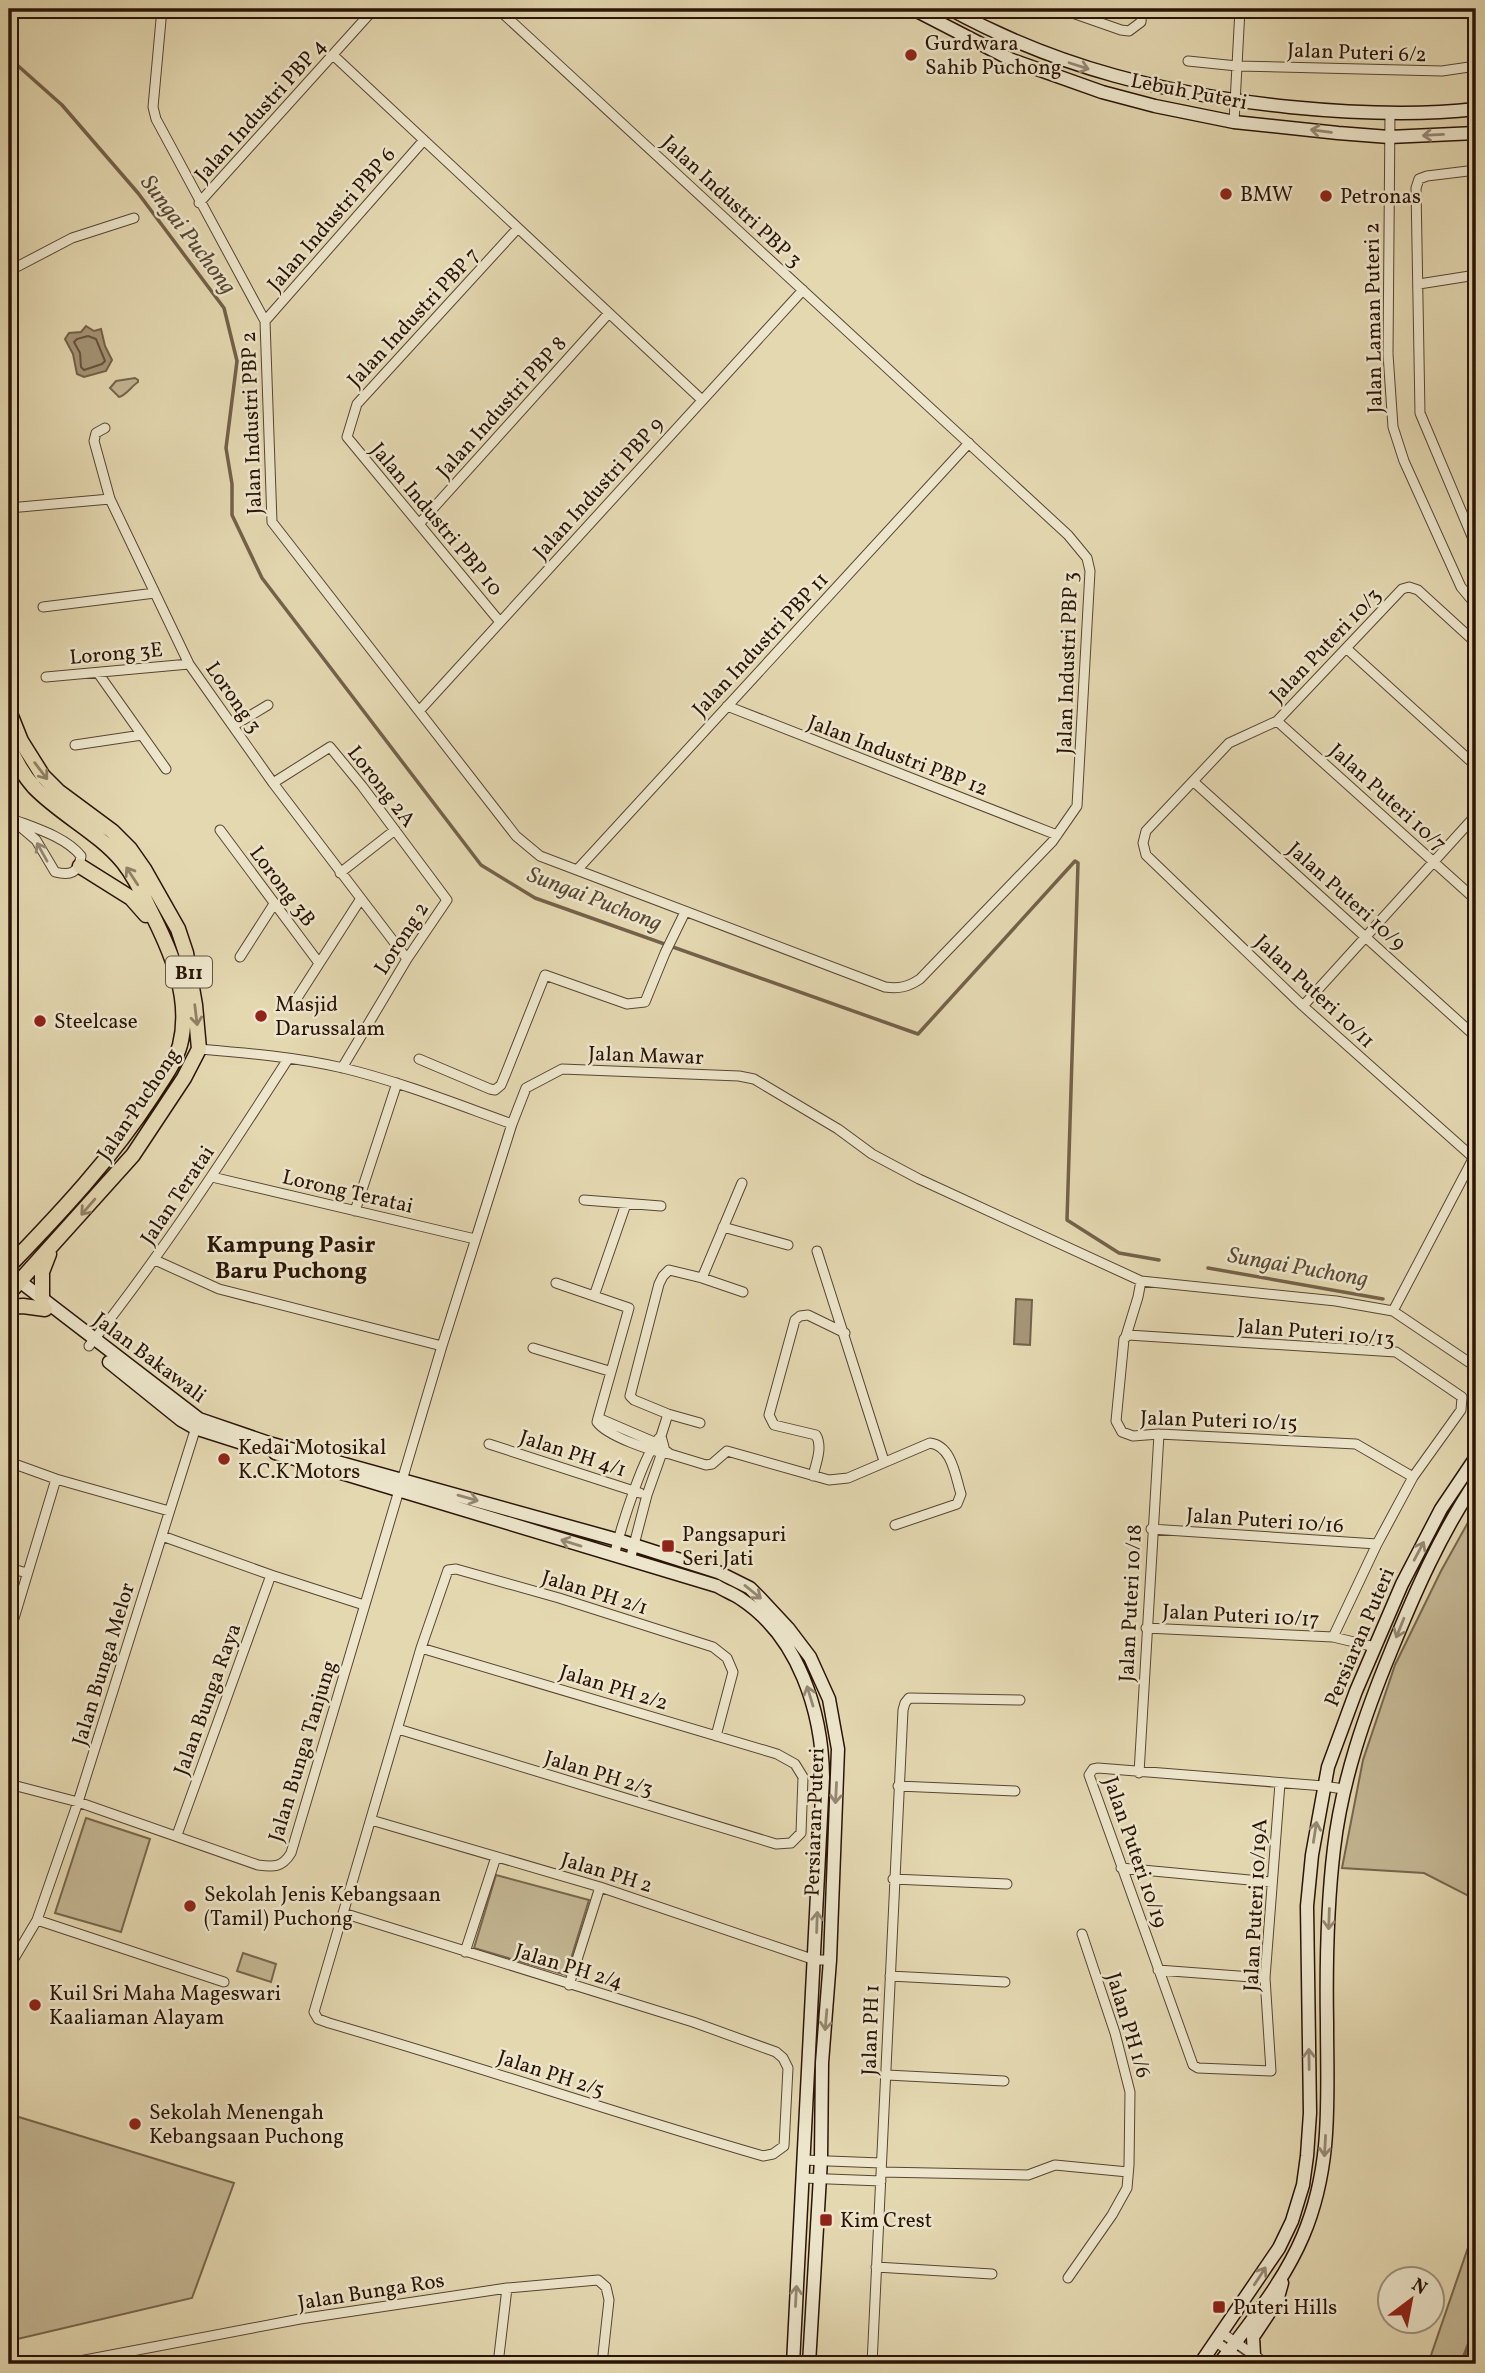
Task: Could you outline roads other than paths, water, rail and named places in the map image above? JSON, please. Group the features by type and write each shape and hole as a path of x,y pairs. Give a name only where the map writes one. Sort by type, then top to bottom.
{"main road":[{"name":"Lebuh Puteri","path":"913,9 1012,60 1074,83 1155,106 1234,122 1389,137 1476,133"},
{"name":"Lebuh Puteri","path":"950,9 1015,42 1086,68 1135,82 1235,101 1320,110 1390,113 1476,109"},
{"name":"Jalan Puchong","path":"9,712 21,741 43,776 58,791 112,831 130,849 178,929 186,953 199,1049 184,1078 134,1155 52,1246 12,1283"},
{"name":"Jalan Puchong","path":"9,747 22,772 33,785 106,844 124,863 167,944 176,968 181,995 182,1027 176,1057 127,1134 83,1188 9,1266"},
{"path":"80,866 131,898 167,944"},
{"path":"9,1307 44,1304 42,1272 52,1246"},
{"name":"Jalan Bakawali","path":"12,1283 44,1304 181,1420 269,1443 401,1485"},
{"name":"Persiaran Puteri","path":"1200,2364 1279,2248 1292,2221 1303,2185 1310,2113 1307,1906 1312,1855 1328,1767 1342,1726 1417,1553 1454,1487 1476,1457"},
{"name":"Persiaran Puteri","path":"1219,2364 1284,2273 1303,2236 1316,2199 1324,2166 1329,1900 1343,1789 1381,1675 1415,1592 1448,1527 1476,1481"},
{"name":"Persiaran Puteri","path":"401,1485 618,1540 718,1572 750,1588 788,1628 810,1657 820,1676 829,1699 838,1749 830,1960 822,2063 821,2160 809,2364"},
{"name":"Persiaran Puteri","path":"401,1485 614,1556 717,1587 742,1600 776,1632 804,1677 819,1727 823,1756 793,2364"},
{"path":"1251,2360 1253,2337 1277,2301 1284,2273"}],"street":[{"name":"Jalan Industri PBP 2","path":"162,9 153,107 156,119 264,321 272,523 516,836 540,856 577,870"},
{"name":"Jalan Industri PBP 4","path":"199,203 374,9"},
{"name":"Jalan Industri PBP 3","path":"498,9 1068,535 1087,558 1090,571 1077,806 1057,835 920,979 910,986 885,987 577,870"},
{"path":"1061,9 1129,31 1140,22 1142,9"},
{"path":"1234,122 1240,9"},
{"path":"333,55 702,400"},
{"name":"Jalan Puteri 6/2","path":"1188,61 1237,66 1442,71 1476,66"},
{"name":"Jalan Laman Puteri 2","path":"1390,113 1388,354 1393,427 1404,461 1461,587 1476,606"},
{"name":"Jalan Industri PBP 6","path":"264,321 424,140"},
{"path":"1476,170 1427,176 1419,179 1416,188 1420,414 1476,546"},
{"path":"9,271 72,238 134,218"},
{"name":"Jalan Industri PBP 7","path":"347,437 357,404 518,228"},
{"path":"1419,284 1476,275"},
{"name":"Jalan Industri PBP 9","path":"419,710 803,290"},
{"name":"Jalan Industri PBP 8","path":"419,524 609,313"},
{"name":"Lorong 3","path":"104,428 96,433 94,441 110,499 188,664 273,783 407,959"},
{"name":"Jalan Industri PBP 10","path":"347,437 500,622"},
{"name":"Jalan Industri PBP 11","path":"577,870 969,443"},
{"path":"9,508 110,499"},
{"name":"Jalan Puteri 10/3","path":"1143,843 1146,831 1229,743 1277,721 1406,587 1418,590 1476,643"},
{"path":"43,607 155,593"},
{"path":"1346,648 1476,766"},
{"name":"Lorong 3E","path":"46,677 188,664"},
{"path":"98,673 166,769"},
{"path":"233,726 268,705"},
{"name":"Jalan Industri PBP 12","path":"727,706 1057,835"},
{"name":"Jalan Puteri 10/7","path":"1277,721 1476,900"},
{"path":"75,744 142,735"},
{"name":"Lorong 2A","path":"273,783 330,747 447,900"},
{"name":"Jalan Puteri 10/9","path":"1194,782 1476,1037"},
{"path":"1303,1006 1476,815"},
{"path":"10,818 38,829 76,850 81,856 80,866 75,872 65,875 55,872 36,840 10,818"},
{"name":"Lorong 3B","path":"220,830 319,963"},
{"path":"340,873 395,830"},
{"name":"Jalan Puteri 10/11","path":"1143,843 1146,855 1303,1006 1475,1157"},
{"path":"297,998 360,900"},
{"name":"Lorong 2","path":"342,1068 407,959 447,900"},
{"path":"240,957 274,904"},
{"path":"419,1059 495,1090 501,1085 545,975 627,1004 645,1002 685,912"},
{"path":"199,1049 269,1055 342,1068 397,1083 512,1124"},
{"name":"Jalan Teratai","path":"92,1343 155,1260 288,1059"},
{"name":"Jalan Mawar","path":"401,1485 512,1124 526,1088 562,1069 739,1076 754,1079 838,1129 872,1154 919,1179 1140,1281 1336,1301 1393,1311"},
{"path":"355,1211 397,1083"},
{"path":"1475,1157 1393,1311 1476,1367"},
{"name":"Lorong Teratai","path":"212,1177 475,1239"},
{"path":"702,1278 742,1183"},
{"path":"584,1200 661,1206"},
{"path":"594,1296 626,1204"},
{"path":"723,1227 788,1245"},
{"path":"817,1251 884,1461"},
{"path":"155,1260 219,1289 442,1346"},
{"path":"700,1423 668,1414 630,1396 659,1284 670,1270 743,1292"},
{"path":"1129,1336 1140,1281"},
{"path":"556,1283 628,1308 597,1422 606,1430 655,1443 665,1451 706,1465 712,1464 727,1451 829,1480 848,1478 930,1443 940,1444 947,1451 961,1494 957,1504 895,1525"},
{"path":"813,1476 820,1448 819,1439 816,1435 774,1425 769,1415 795,1320 808,1315 845,1333"},
{"name":"Jalan Puteri 10/15","path":"1129,1336 1123,1343 1116,1421 1122,1432 1133,1436 1159,1434 1356,1444 1413,1477"},
{"name":"Jalan Puteri 10/13","path":"1129,1336 1396,1352 1462,1397 1461,1410 1413,1477 1377,1544 1333,1637"},
{"path":"533,1348 609,1371"},
{"path":"614,1556 634,1491 668,1414"},
{"name":"Jalan Bunga Melor","path":"78,1802 197,1424"},
{"name":"Jalan Puteri 10/18","path":"1139,1773 1151,1529 1159,1434"},
{"path":"655,1443 665,1451"},
{"name":"Jalan PH 4/1","path":"488,1444 647,1495"},
{"path":"630,1560 647,1495 665,1451"},
{"path":"9,1462 56,1479 169,1511"},
{"path":"9,1634 56,1479"},
{"name":"Jalan Bunga Tanjung","path":"9,1784 78,1802 258,1865 274,1867 286,1861 401,1485"},
{"name":"Jalan Puteri 10/16","path":"1151,1529 1377,1544"},
{"path":"162,1536 271,1576 364,1605"},
{"path":"9,1568 27,1573"},
{"name":"Jalan PH 2/1","path":"421,1648 448,1570 456,1569 559,1598 713,1647 727,1658 733,1672 716,1735"},
{"name":"Jalan Bunga Raya","path":"177,1835 271,1576"},
{"name":"Jalan Puteri 10/17","path":"1146,1628 1333,1637 1375,1647"},
{"path":"343,1913 421,1648"},
{"name":"Jalan PH 2/2","path":"421,1648 716,1735 777,1754 795,1764"},
{"name":"Jalan PH 1","path":"872,2364 903,1710 909,1699 1020,1700"},
{"name":"Jalan PH 2/3","path":"398,1729 776,1844 791,1843 801,1833 803,1777 795,1764"},
{"name":"Jalan Puteri 10/19","path":"1271,2071 1193,2066 1089,1775 1093,1769 1098,1768 1343,1789"},
{"name":"Jalan Puteri 10/19A","path":"1271,2071 1265,1978 1280,1783"},
{"path":"898,1786 1015,1791"},
{"path":"9,1967 37,1920 78,1802"},
{"name":"Jalan PH 2","path":"371,1820 600,1887 815,1960 830,1960"},
{"path":"465,1952 496,1857"},
{"path":"1121,1868 1271,1882"},
{"path":"893,1879 1007,1884"},
{"path":"569,1985 600,1887"},
{"name":"Jalan PH 2/4","path":"343,1913 693,2022 776,2052 788,2068 784,2146 773,2154"},
{"name":"Jalan PH 2/5","path":"343,1913 314,2012 318,2019 605,2110 763,2156 773,2154"},
{"path":"37,1920 224,1982"},
{"name":"Jalan PH 1/6","path":"1068,2278 1117,2206 1127,2188 1128,2172 1130,2092 1115,2033 1082,1934"},
{"path":"1158,1970 1265,1978"},
{"path":"890,1976 1005,1982"},
{"path":"887,2075 1004,2081"},
{"path":"803,2160 821,2160 881,2172"},
{"path":"803,2178 881,2172 1028,2175 1055,2165 1128,2172"},
{"path":"876,2267 992,2274"},
{"name":"Jalan Bunga Ros","path":"64,2364 300,2319 507,2288 598,2280 606,2287 609,2300 602,2364"},
{"path":"498,2364 507,2288"},
{"path":"1219,2337 1251,2360 1267,2364"},
{"path":"129,2353 139,2364"}],"water":[{"path":"86,326 94,331 101,329 112,360 106,371 84,377 77,374 73,354 65,339 69,333 81,332"},
{"path":"1016,1299 1032,1300 1030,1345 1014,1344"}],"waterway":[{"name":"Sungai Puchong","path":"9,61 16,64 62,105 138,193 224,308 237,361 226,448 232,484 232,515 262,578 481,865 535,898 918,1034 1075,861 1078,863 1067,1220 1119,1253 1159,1260"},
{"name":"Sungai Puchong","path":"1208,1268 1383,1299"},
{"path":"1461,2364 1476,2325"}],"place":[{"name":"Gurdwara Sahib Puchong","path":"911,55"},
{"name":"BMW","path":"1226,194"},
{"name":"Petronas","path":"1326,196"},
{"name":"Masjid Darussalam","path":"261,1016"},
{"name":"Steelcase","path":"40,1021"},
{"name":"Kedai Motosikal K.C.K Motors","path":"224,1459"},
{"name":"Pangsapuri Seri Jati","path":"668,1546"},
{"name":"Sekolah Jenis Kebangsaan (Tamil) Puchong","path":"190,1906"},
{"name":"Kuil Sri Maha Mageswari Kaaliaman Alayam","path":"35,2005"},
{"name":"Sekolah Menengah Kebangsaan Puchong","path":"135,2124"},
{"name":"Kim Crest","path":"826,2220"},
{"name":"Puteri Hills","path":"1219,2307"}],"district":[{"name":"Kampung Pasir Baru Puchong","path":"291,1257"}]}
